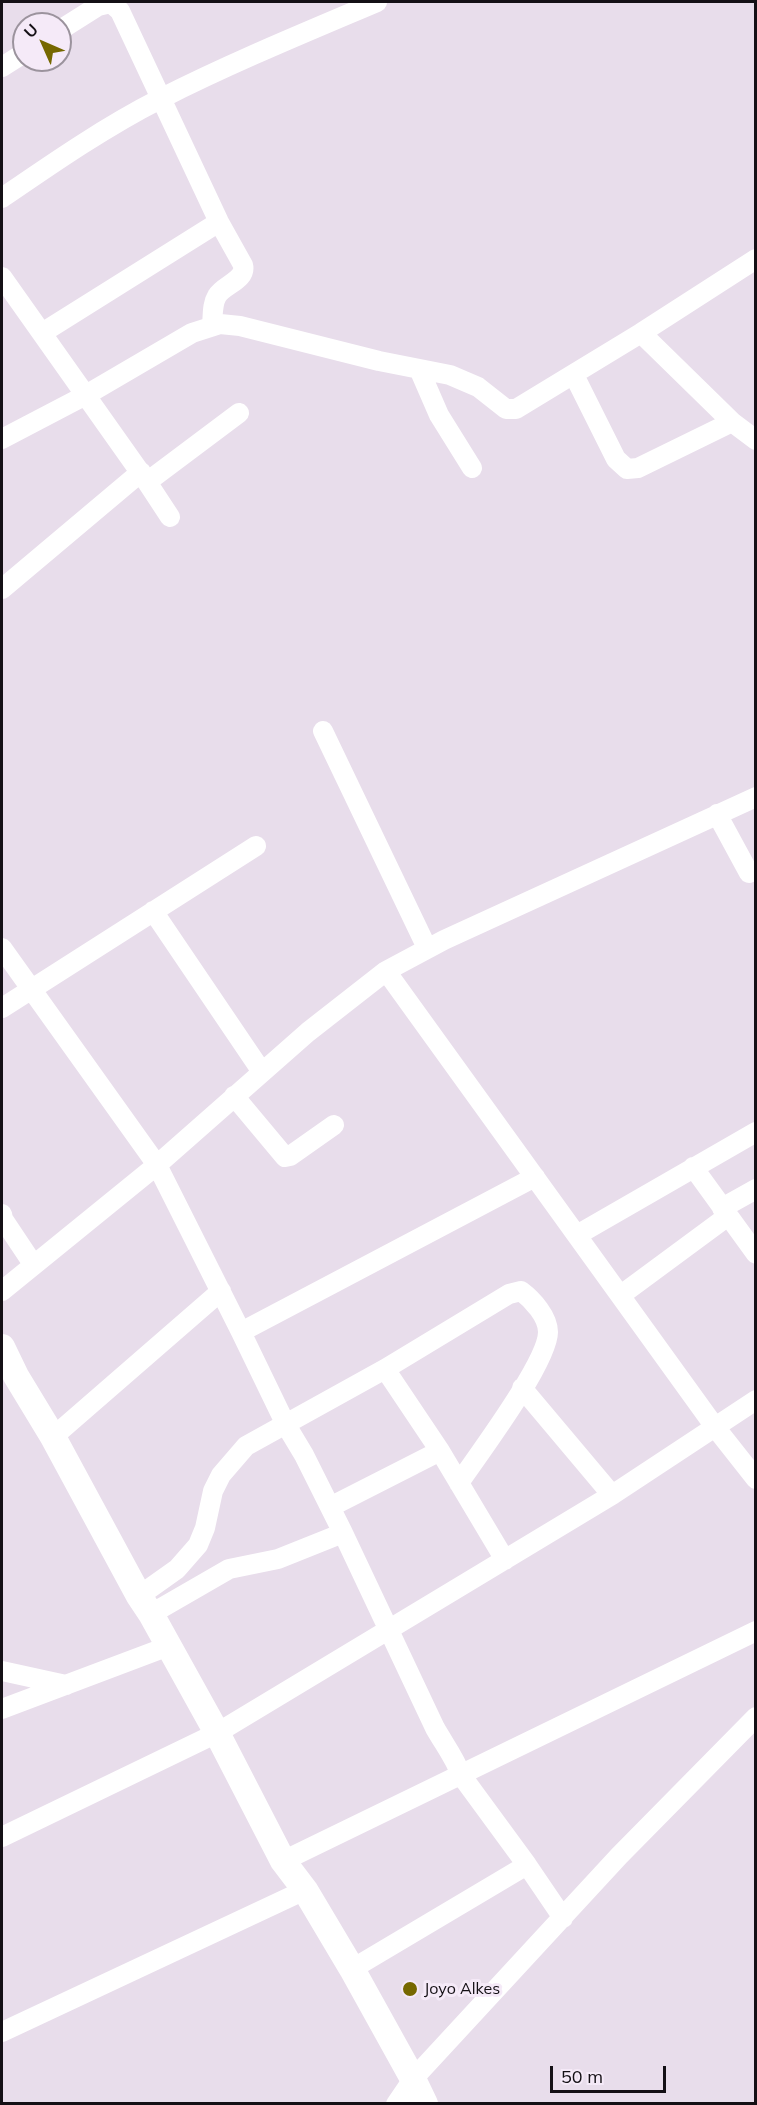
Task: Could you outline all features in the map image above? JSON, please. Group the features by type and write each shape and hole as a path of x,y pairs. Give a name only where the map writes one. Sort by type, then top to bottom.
{"main road":[{"path":"2,1347 16,1376 53,1437 218,1733 283,1861 306,1890 414,2079 425,2103"}],"street":[{"path":"2,198 109,128 160,99 267,49 377,2"},
{"path":"72,23 103,4 115,5 120,11 219,222 244,269 239,277 217,296 212,325"},
{"path":"42,333 219,222"},
{"path":"2,439 86,395 192,333 212,325 240,326 379,361 450,375 467,381 502,407 512,410 526,405 756,259"},
{"path":"2,277 170,517"},
{"path":"641,333 732,422 756,440"},
{"path":"419,369 444,423 472,468"},
{"path":"574,375 616,459 627,470 638,468 732,422"},
{"path":"2,589 144,477 239,413"},
{"path":"323,731 427,948"},
{"path":"2,1291 157,1165 262,1072 356,993 386,971 427,948 756,797"},
{"path":"717,814 749,873"},
{"path":"2,1008 256,846"},
{"path":"153,910 262,1072"},
{"path":"2,948 157,1165 242,1332 286,1425 330,1506 435,1728 456,1761 461,1775 527,1864 563,1918"},
{"path":"386,971 715,1427 756,1479"},
{"path":"234,1096 285,1157 290,1156 334,1125"},
{"path":"577,1235 756,1132"},
{"path":"693,1167 756,1254"},
{"path":"242,1332 536,1177"},
{"path":"621,1295 756,1189"},
{"path":"2,1214 33,1264"},
{"path":"53,1437 221,1291"},
{"path":"145,1605 198,1545 205,1528 213,1491 230,1462 246,1446 385,1369 509,1294 519,1291 526,1295 546,1320 548,1331 541,1354 522,1388 459,1484"},
{"path":"385,1369 440,1451 505,1560"},
{"path":"522,1388 612,1495"},
{"path":"2,1837 218,1733 612,1495 756,1400"},
{"path":"330,1506 440,1451"},
{"path":"145,1605 229,1569 278,1559 343,1533"},
{"path":"283,1861 756,1631"},
{"path":"2,1709 169,1646"},
{"path":"2,1671 67,1685"},
{"path":"396,2103 414,2079 619,1856 756,1717"},
{"path":"352,1969 527,1864"},
{"path":"2,2032 306,1890"}],"place":[{"name":"Joyo Alkes","path":"410,1989"}]}
